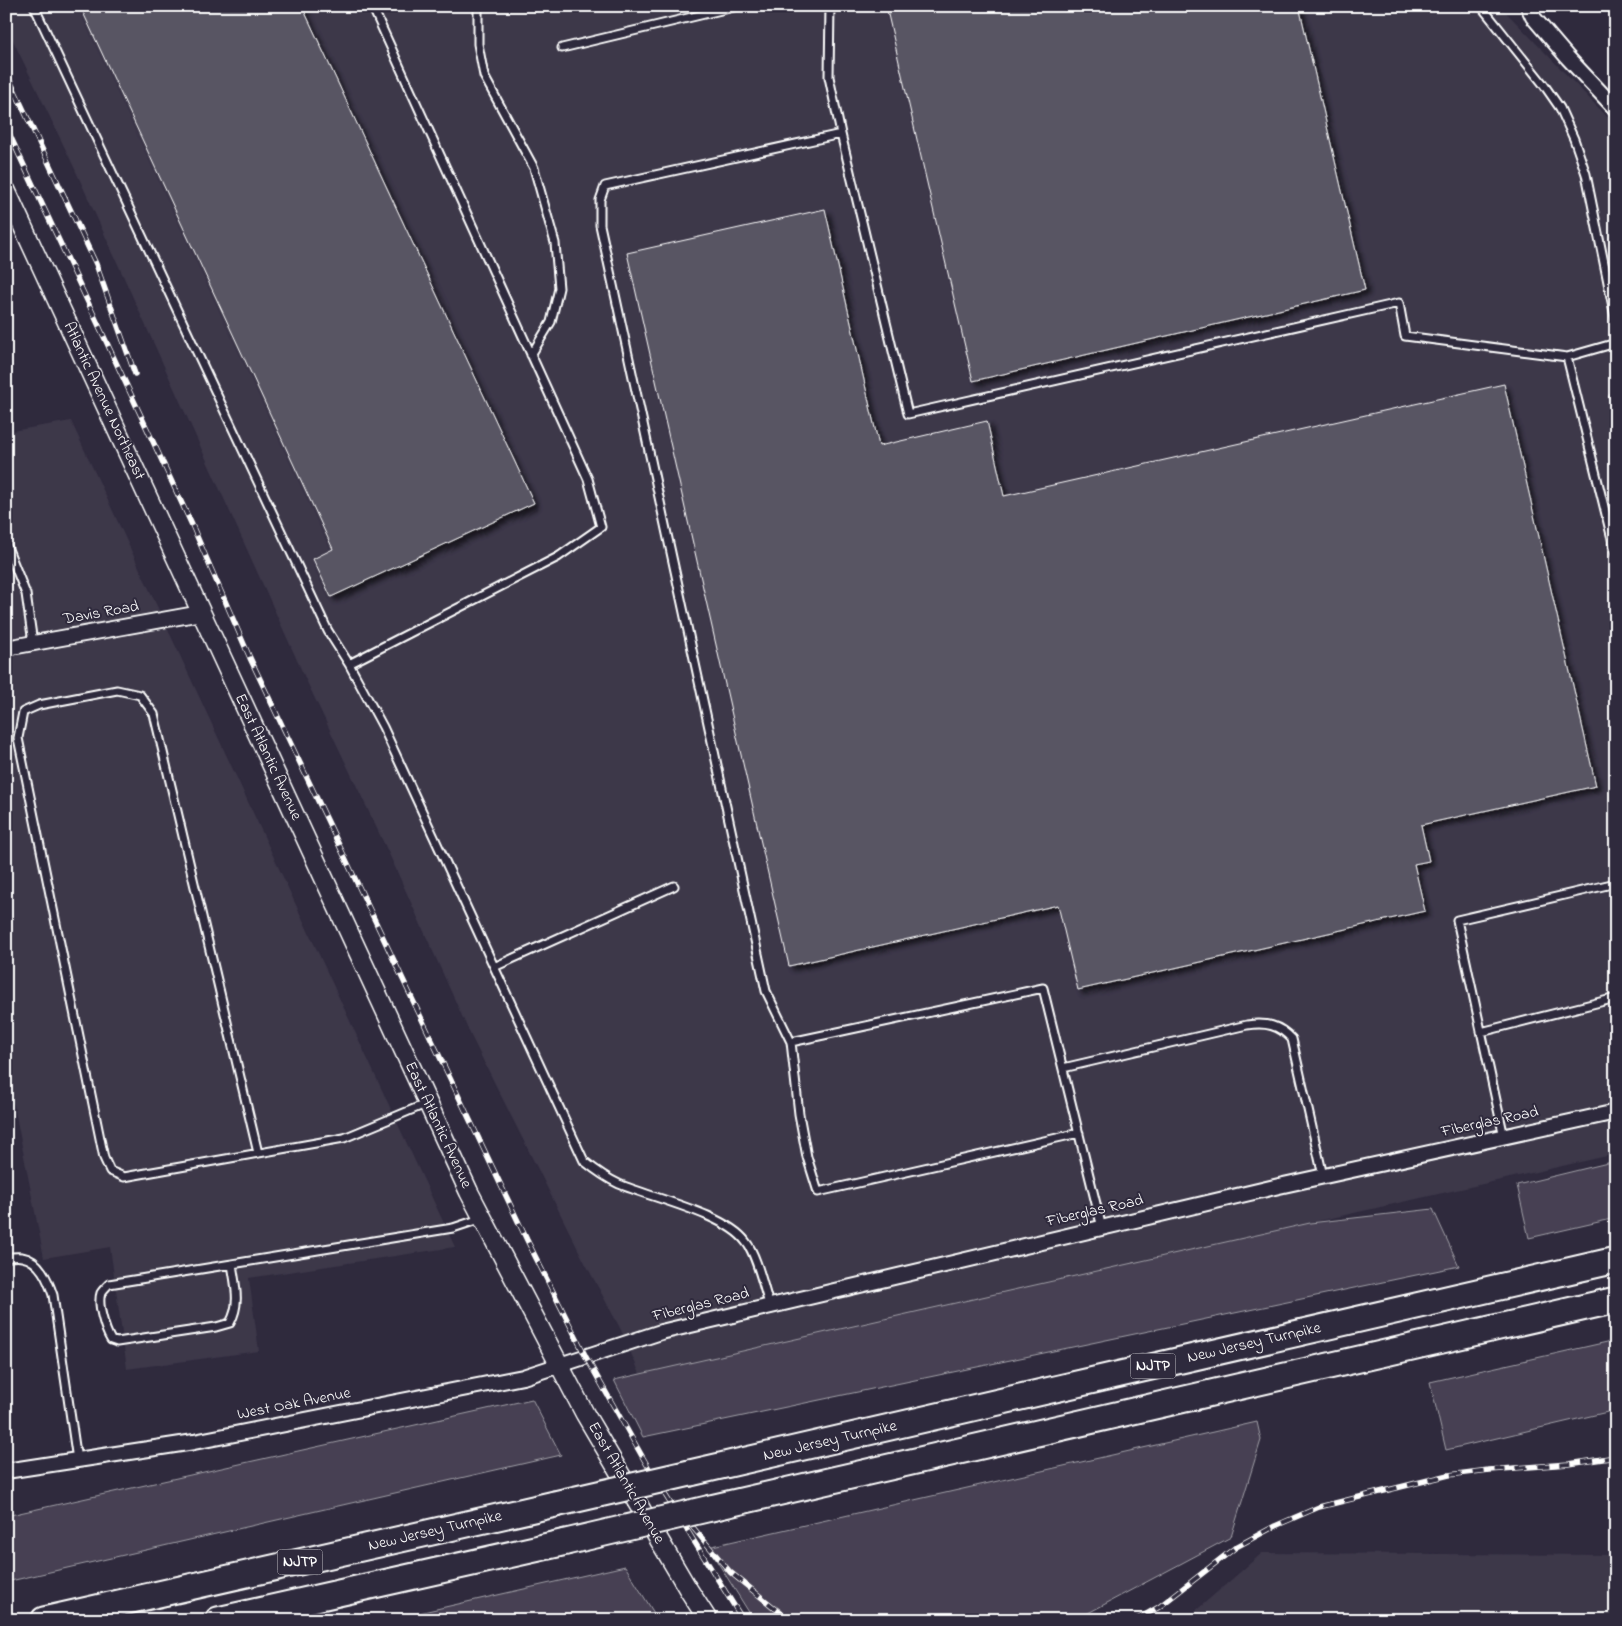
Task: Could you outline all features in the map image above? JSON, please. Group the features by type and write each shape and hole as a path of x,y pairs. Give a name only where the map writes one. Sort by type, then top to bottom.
{"highway":[{"name":"New Jersey Turnpike","path":"44,1620 1616,1260"},
{"name":"NJTP","path":"218,1620 566,1542 1616,1300"}],"street":[{"path":"1529,9 1533,17 1568,58 1616,109"},
{"name":"Atlantic Avenue Northeast","path":"6,190 201,613"},
{"name":"Davis Road","path":"6,648 201,613"},
{"name":"East Atlantic Avenue","path":"201,613 483,1218 585,1414 688,1590 708,1620"},
{"name":"Fiberglas Road","path":"586,1357 661,1332 1323,1176 1616,1112"},
{"name":"West Oak Avenue","path":"6,1471 194,1442 523,1377 586,1357"}],"lane":[{"path":"34,6 328,632 349,664 383,727 584,1161 617,1183 730,1227 747,1242 757,1264 770,1307"},
{"path":"349,664 558,557 601,527 588,479 372,6"},
{"path":"478,6 478,44 484,76 534,168 555,243 559,288 551,322 531,355"},
{"path":"562,48 738,6"},
{"path":"830,6 829,77 908,414 1399,303 1405,336 1567,357 1616,343"},
{"path":"1481,6 1544,85 1560,108 1574,139 1586,174 1616,322"},
{"path":"841,134 605,186 600,200 600,225 766,991 791,1042 799,1114 807,1157 818,1192 1079,1133"},
{"path":"1567,357 1616,556"},
{"path":"1616,394 1614,396 1616,404"},
{"path":"6,544 26,594 33,643"},
{"path":"258,1153 154,714 140,696 117,690 39,705 23,712 18,738 104,1158 110,1172 124,1177 344,1138 428,1103"},
{"path":"1504,1137 1457,920 1616,883"},
{"path":"494,967 674,886"},
{"path":"791,1042 1043,988 1102,1228"},
{"path":"1481,1032 1616,998"},
{"path":"1062,1068 1255,1024 1262,1023 1283,1030 1292,1039 1323,1176"},
{"path":"232,1264 238,1299 236,1314 230,1323 216,1327 118,1342 111,1340 105,1329 100,1302 102,1293 110,1284 232,1264 454,1228 483,1218"},
{"path":"6,1258 22,1256 33,1261 43,1271 49,1282 53,1295 77,1460"}],"shaded area":[{"path":"6,6 1500,6 1616,126 1616,1154 640,1374 620,1328 583,1259 471,1036 390,856 306,680 73,165 6,26"},
{"path":"71,421 455,1247 249,1278 259,1351 127,1369 110,1247 44,1258 6,1065 6,432"},
{"path":"1616,1161 1616,1218 1529,1238 1517,1185"},
{"path":"1433,1209 1459,1266 643,1437 614,1380 1310,1223"},
{"path":"1616,1340 1616,1410 1446,1450 1430,1382"},
{"path":"532,1399 561,1455 6,1582 6,1516"},
{"path":"1257,1422 1261,1440 1231,1537 1075,1620 792,1620 752,1617 708,1547"},
{"path":"1262,1553 1616,1555 1616,1620 1185,1620"},
{"path":"625,1566 657,1618 648,1620 388,1620"}],"building":[{"path":"80,6 302,6 534,503 331,597 313,559 333,549"},
{"path":"886,6 1299,6 1365,290 973,381"},
{"path":"825,209 879,446 987,421 1004,496 1504,384 1596,786 1421,825 1429,861 1414,864 1425,911 1078,990 1058,905 789,966 627,253"}],"railway":[{"path":"6,72 96,264 135,374"},
{"path":"6,127 192,525 250,658 527,1240 586,1357 651,1472 743,1620"},
{"path":"1136,1620 1159,1607 1236,1547 1275,1526 1319,1507 1449,1475 1569,1464 1616,1457"},
{"path":"691,1525 730,1572 792,1620"}]}
